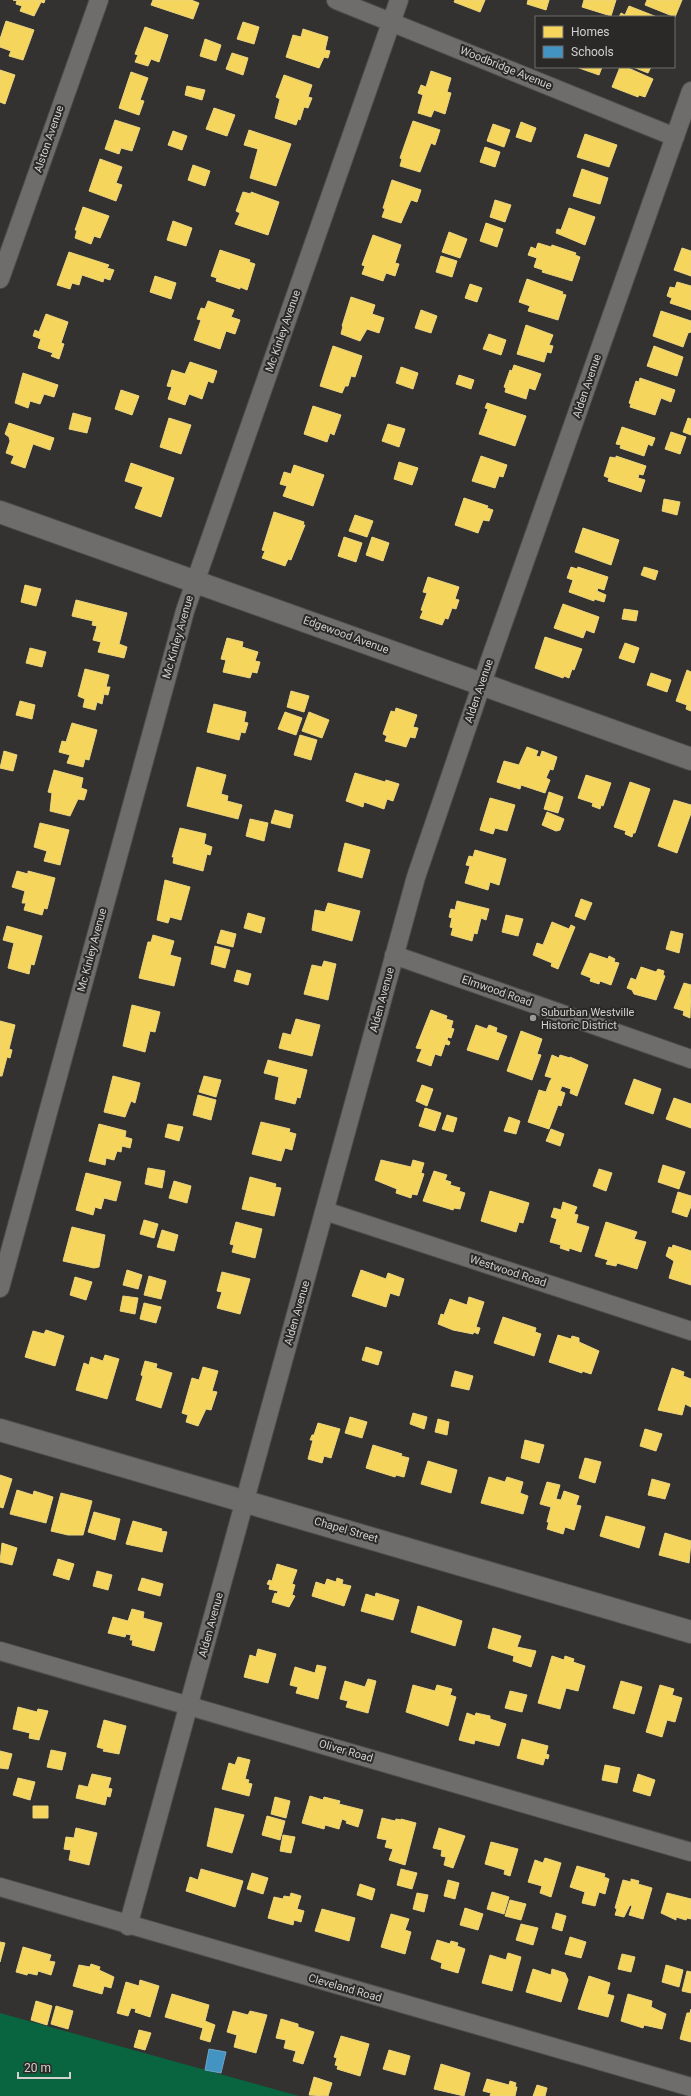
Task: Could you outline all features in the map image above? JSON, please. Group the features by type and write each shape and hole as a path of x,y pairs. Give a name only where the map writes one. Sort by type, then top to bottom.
{"street":[{"name":"Alston Avenue","path":"0,279 99,0"},
{"name":"Woodbridge Avenue","path":"336,0 675,137"},
{"name":"Mc Kinley Avenue","path":"0,1288 169,669 195,581 399,0"},
{"name":"Alden Avenue","path":"128,1926 424,849 691,91"},
{"name":"Edgewood Avenue","path":"0,512 691,758"},
{"name":"Elmwood Road","path":"394,955 691,1059"},
{"name":"Westwood Road","path":"325,1210 691,1331"},
{"name":"Chapel Street","path":"0,1430 244,1500 691,1632"},
{"name":"Oliver Road","path":"0,1651 691,1852"},
{"name":"Cleveland Road","path":"0,1887 128,1926 691,2087"}],"green space":[{"path":"0,2013 299,2096 0,2096"}],"building: Homes":[{"path":"13,0 45,0 44,3 41,2 34,16 20,11 22,6 16,4 17,1"},
{"path":"153,0 191,0 199,3 193,19 151,5"},
{"path":"455,0 485,0 480,12 454,2"},
{"path":"528,0 549,0 546,10 527,4"},
{"path":"584,0 616,0 611,16 582,7"},
{"path":"647,0 682,0 675,17 645,5"},
{"path":"629,6 654,16 620,16 621,13 625,15"},
{"path":"6,21 34,30 23,60 9,56 11,51 0,47 0,39"},
{"path":"243,22 259,27 254,44 237,39"},
{"path":"145,27 168,35 159,62 151,59 148,66 135,62 138,55 135,54"},
{"path":"303,29 328,37 325,50 330,51 328,58 324,57 319,68 286,57 293,35 301,37"},
{"path":"205,39 221,45 216,61 200,56"},
{"path":"232,53 248,58 243,75 226,69"},
{"path":"579,68 602,68 599,75"},
{"path":"620,68 628,68 653,79 645,97 639,95 638,97 612,87"},
{"path":"636,68 650,68 648,73"},
{"path":"0,70 15,75 5,104 0,102"},
{"path":"431,71 451,78 447,92 451,93 445,114 434,110 431,117 418,113 423,95 418,93 421,85 426,87"},
{"path":"131,72 148,78 140,100 144,101 139,115 119,108"},
{"path":"284,75 312,85 308,97 312,98 308,108 304,107 300,120 298,119 296,125 275,118 280,99 276,97"},
{"path":"187,86 205,90 202,100 185,95"},
{"path":"214,108 235,115 227,136 206,129"},
{"path":"115,120 140,128 132,151 121,148 119,154 105,149"},
{"path":"413,121 440,130 435,145 431,143 420,172 400,166 402,159 400,158"},
{"path":"521,122 536,128 531,142 516,137"},
{"path":"493,124 510,130 504,147 487,141"},
{"path":"249,130 291,144 276,186 250,178 258,149 244,145"},
{"path":"173,131 187,136 182,150 168,145"},
{"path":"585,134 617,145 609,167 577,157"},
{"path":"485,147 500,152 495,167 480,162"},
{"path":"100,159 122,167 116,183 122,185 116,201 89,191"},
{"path":"193,165 210,171 205,186 188,180"},
{"path":"582,169 608,178 600,204 573,196"},
{"path":"392,180 421,190 417,202 411,200 401,223 382,217 385,209 383,208"},
{"path":"243,192 251,194 251,192 279,202 268,235 235,224 240,213 236,211"},
{"path":"495,200 511,205 505,222 490,217"},
{"path":"83,207 109,216 100,238 94,236 91,244 75,238 77,230 75,230"},
{"path":"569,208 595,217 585,245 556,233 557,229 561,230"},
{"path":"173,221 192,228 186,246 167,240"},
{"path":"486,223 503,229 497,247 480,241"},
{"path":"449,232 467,239 460,258 442,252"},
{"path":"373,235 401,245 395,263 399,264 395,276 386,273 383,281 362,274 365,266 362,265"},
{"path":"538,243 551,247 552,245 576,253 575,255 580,257 572,281 542,272 543,270 534,267 537,258 528,255 531,247 536,249"},
{"path":"682,248 691,251 691,276 674,270"},
{"path":"220,250 250,260 249,262 255,264 247,290 216,281 217,278 211,276"},
{"path":"69,252 109,265 107,268 114,270 110,280 104,278 103,282 82,275 79,285 72,283 70,289 57,285"},
{"path":"441,256 457,261 452,277 436,272"},
{"path":"155,276 176,283 171,299 150,292"},
{"path":"527,279 563,292 562,294 566,295 558,320 528,311 530,306 519,302"},
{"path":"677,282 691,286 691,310 670,303 672,298 667,296 670,287 675,288"},
{"path":"470,284 482,288 477,302 465,298"},
{"path":"351,297 375,305 372,314 384,318 379,333 367,329 360,341 341,334"},
{"path":"208,301 234,310 231,317 240,320 235,334 226,331 220,349 194,340 201,320 197,319 201,308 205,309"},
{"path":"421,310 437,316 431,333 415,328"},
{"path":"661,311 691,321 691,332 688,333 683,347 653,336"},
{"path":"46,314 68,322 61,343 64,344 59,359 51,356 53,353 38,348 41,339 33,336 35,330 39,332"},
{"path":"526,325 553,335 549,345 553,346 551,353 547,352 544,362 517,354"},
{"path":"489,334 506,340 501,355 483,349"},
{"path":"333,346 362,356 355,377 351,376 348,386 345,386 342,393 320,386"},
{"path":"654,346 683,357 677,376 647,366"},
{"path":"190,362 217,371 213,383 208,381 202,399 189,394 185,405 168,399 172,387 167,386 172,370 185,374"},
{"path":"514,365 541,374 535,390 529,388 526,399 505,392 506,388 504,387 510,370 512,371"},
{"path":"401,367 418,373 413,389 396,383"},
{"path":"23,373 58,385 54,397 44,394 40,404 30,401 28,408 15,403"},
{"path":"459,375 474,380 471,389 456,384"},
{"path":"640,378 675,390 671,402 661,398 655,415 630,407 631,404 629,403 636,381 639,382"},
{"path":"121,390 139,396 132,415 115,409"},
{"path":"487,403 526,416 515,446 479,434 488,409 485,408"},
{"path":"313,406 341,415 334,435 330,433 327,442 304,434"},
{"path":"73,413 91,418 87,433 69,429"},
{"path":"169,418 191,425 181,454 160,447"},
{"path":"688,418 691,419 691,435 683,432"},
{"path":"9,423 54,438 50,450 33,444 25,468 11,463 14,456 6,453 10,441 9,437 5,434"},
{"path":"388,424 405,429 399,447 382,441"},
{"path":"622,427 655,438 652,446 648,444 644,456 620,448 621,445 616,444"},
{"path":"671,432 686,437 680,454 665,449"},
{"path":"481,456 507,465 503,477 499,476 495,488 472,481"},
{"path":"616,456 646,466 643,475 639,474 638,478 645,480 641,492 608,481 609,478 604,476 610,457 616,458"},
{"path":"399,462 418,468 412,485 394,479"},
{"path":"131,463 174,478 161,517 135,508 143,487 125,481"},
{"path":"294,465 324,475 313,506 283,496 287,486 280,484 284,472 291,474"},
{"path":"464,498 488,506 487,508 493,510 489,521 483,520 478,533 455,525"},
{"path":"664,499 680,502 677,515 662,511"},
{"path":"274,512 304,522 303,525 305,525 291,560 288,559 285,566 262,558 265,551 262,550"},
{"path":"355,515 373,521 367,537 349,531"},
{"path":"583,528 619,540 611,565 575,552"},
{"path":"344,537 362,543 356,562 338,556"},
{"path":"372,537 389,543 383,561 366,555"},
{"path":"571,567 577,569 578,567 608,577 604,590 598,588 597,591 606,595 604,602 594,599 594,601 569,592 573,580 567,578"},
{"path":"644,567 658,571 655,580 641,575"},
{"path":"428,577 459,587 455,599 459,600 456,609 452,608 448,619 445,618 442,625 420,618 427,593 423,592"},
{"path":"25,585 41,589 36,606 21,602"},
{"path":"76,600 127,613 119,644 127,647 124,658 98,652 101,642 93,640 97,626 92,625 93,621 72,616"},
{"path":"563,604 599,617 594,633 586,630 583,638 554,628"},
{"path":"624,609 638,611 636,621 622,619"},
{"path":"545,637 582,649 574,670 572,669 569,678 564,676 563,678 535,668"},
{"path":"227,638 243,642 242,647 258,652 255,661 260,662 257,673 252,672 250,678 223,672 226,660 221,659"},
{"path":"625,643 639,648 634,663 619,658"},
{"path":"30,648 46,652 42,667 26,663"},
{"path":"85,669 109,675 106,687 110,687 108,695 104,694 102,704 97,702 95,710 83,707 85,699 78,696"},
{"path":"687,670 691,672 691,711 686,709 687,705 676,701"},
{"path":"651,673 671,680 667,692 647,685"},
{"path":"291,691 309,696 304,712 287,707"},
{"path":"20,701 35,705 32,719 16,715"},
{"path":"214,704 246,712 244,722 248,723 245,733 241,732 239,740 207,732"},
{"path":"396,708 417,715 413,727 418,728 415,738 410,737 406,747 385,741 387,736 383,734 391,711 395,712"},
{"path":"285,712 302,718 296,735 278,729"},
{"path":"309,712 329,720 322,738 302,731"},
{"path":"72,723 97,730 89,760 85,759 83,767 67,763 70,755 59,752 62,741 66,742"},
{"path":"300,735 317,740 311,760 294,755"},
{"path":"527,747 538,751 536,756 540,757 542,751 557,757 553,770 550,769 546,778 550,780 545,793 521,785 520,789 497,782 504,761 519,765"},
{"path":"4,751 17,755 13,771 0,768"},
{"path":"197,767 226,775 221,794 228,796 227,801 242,805 238,819 187,806"},
{"path":"54,770 83,778 81,788 87,790 84,800 78,799 70,816 50,811 52,793 48,792"},
{"path":"355,773 385,782 386,780 399,784 393,801 387,799 384,809 364,802 363,807 346,801"},
{"path":"586,775 611,783 603,806 601,805 600,809 592,806 593,803 578,798"},
{"path":"630,782 650,789 635,833 633,833 632,837 625,834 626,831 614,827"},
{"path":"549,792 563,797 558,813 544,809"},
{"path":"490,798 515,805 507,831 495,828 493,834 480,830"},
{"path":"674,800 691,805 691,813 677,853 658,846"},
{"path":"275,810 293,815 290,828 271,823"},
{"path":"547,812 564,819 560,830 556,831 542,825"},
{"path":"250,819 268,823 264,841 246,836"},
{"path":"40,823 69,830 60,865 44,861 47,851 34,847"},
{"path":"180,828 206,834 204,844 212,847 210,855 207,854 203,871 173,863 174,857 172,857"},
{"path":"345,843 370,850 362,878 338,871"},
{"path":"475,850 506,859 499,885 490,882 488,890 465,883 470,866 466,865 469,856 473,857"},
{"path":"17,871 28,874 28,871 55,878 47,909 44,908 42,915 24,910 26,903 22,903 25,891 12,887"},
{"path":"165,880 190,887 181,920 170,917 168,923 157,920"},
{"path":"581,899 592,903 585,920 575,916"},
{"path":"457,901 489,909 486,920 481,918 477,934 474,933 472,941 451,935 453,928 450,927 452,918 449,917 451,909 455,910"},
{"path":"328,903 360,911 352,941 312,930 315,910 325,912"},
{"path":"248,913 265,918 261,933 244,928"},
{"path":"506,915 523,919 518,936 502,932"},
{"path":"552,922 569,929 571,925 575,927 558,969 551,966 552,963 533,955 537,943 543,945"},
{"path":"7,926 42,936 34,965 31,964 29,974 8,968 14,943 3,940"},
{"path":"221,930 236,934 233,947 217,943"},
{"path":"671,931 683,934 679,953 666,949"},
{"path":"153,935 174,941 170,955 181,958 174,986 139,978 148,942 151,942"},
{"path":"215,946 230,950 225,968 211,964"},
{"path":"590,953 608,959 609,956 615,959 614,962 619,963 611,985 600,981 599,984 590,981 591,978 581,974"},
{"path":"324,961 336,964 328,1000 304,994 312,965 322,967"},
{"path":"641,967 656,972 658,969 664,971 663,975 665,976 656,1000 634,994 632,990 627,988 631,978 636,980"},
{"path":"237,970 251,974 248,985 234,981"},
{"path":"684,983 691,985 690,1018 683,1015 684,1011 674,1008"},
{"path":"132,1005 160,1012 155,1032 150,1031 145,1052 123,1046"},
{"path":"431,1010 447,1016 446,1019 453,1021 451,1028 454,1029 451,1038 448,1037 447,1040 450,1042 449,1045 445,1044 441,1056 435,1054 431,1066 417,1061 422,1049 416,1048"},
{"path":"296,1019 320,1025 312,1056 279,1048 283,1033 291,1035"},
{"path":"0,1021 15,1025 9,1049 12,1050 10,1058 7,1057 2,1076 0,1076"},
{"path":"476,1025 487,1029 489,1025 497,1028 496,1032 507,1036 498,1060 467,1050"},
{"path":"521,1031 542,1039 537,1054 541,1055 532,1080 507,1071"},
{"path":"552,1055 559,1058 560,1055 570,1057 588,1065 577,1096 570,1093 571,1089 562,1086 560,1091 565,1093 561,1106 558,1105 549,1129 528,1122 539,1090 546,1092 552,1078 545,1076"},
{"path":"268,1060 307,1070 300,1098 297,1097 295,1104 275,1099 279,1077 264,1073"},
{"path":"113,1076 140,1083 135,1103 131,1101 125,1117 104,1112"},
{"path":"204,1076 221,1080 216,1097 199,1092"},
{"path":"634,1079 661,1089 653,1114 625,1104"},
{"path":"422,1085 433,1089 427,1106 416,1101"},
{"path":"198,1095 216,1100 211,1120 193,1115"},
{"path":"674,1098 691,1104 691,1128 666,1119"},
{"path":"425,1108 441,1113 435,1131 419,1126"},
{"path":"447,1115 457,1118 453,1132 442,1129"},
{"path":"509,1117 520,1121 516,1134 504,1131"},
{"path":"261,1122 290,1129 289,1132 296,1134 292,1150 285,1148 281,1161 252,1154"},
{"path":"99,1124 126,1131 125,1137 132,1139 130,1148 122,1146 121,1152 117,1151 114,1160 106,1158 105,1165 89,1161"},
{"path":"168,1124 183,1127 179,1141 165,1137"},
{"path":"551,1129 564,1134 560,1146 546,1141"},
{"path":"381,1160 411,1167 413,1160 424,1163 421,1173 424,1174 417,1195 412,1194 411,1198 396,1193 397,1189 375,1180"},
{"path":"663,1165 685,1172 679,1189 658,1182"},
{"path":"148,1168 165,1171 162,1188 145,1184"},
{"path":"599,1169 612,1173 606,1191 593,1186"},
{"path":"434,1171 447,1175 445,1180 451,1182 450,1185 460,1188 459,1191 465,1193 460,1209 454,1208 453,1210 423,1201"},
{"path":"86,1173 121,1182 116,1201 104,1198 101,1209 95,1207 93,1215 76,1210"},
{"path":"250,1177 276,1184 275,1187 281,1188 274,1216 242,1209"},
{"path":"174,1181 191,1186 187,1203 169,1198"},
{"path":"490,1191 529,1203 523,1223 519,1222 516,1232 481,1221"},
{"path":"678,1192 691,1196 691,1206 687,1217 672,1212"},
{"path":"563,1202 577,1207 574,1214 578,1215 576,1223 589,1227 581,1252 569,1248 569,1251 560,1248 561,1245 550,1242 557,1219 551,1217 554,1208 561,1210"},
{"path":"144,1220 158,1224 154,1238 140,1234"},
{"path":"236,1222 262,1229 255,1258 232,1252 234,1245 230,1244"},
{"path":"606,1222 637,1232 634,1239 646,1242 637,1269 617,1263 616,1266 606,1264 608,1260 595,1256"},
{"path":"72,1227 105,1235 99,1267 94,1268 63,1261"},
{"path":"162,1230 178,1235 174,1251 157,1247"},
{"path":"673,1245 691,1251 691,1285 669,1278 674,1261 666,1256 669,1247 672,1248"},
{"path":"127,1270 142,1275 138,1289 123,1285"},
{"path":"361,1270 386,1279 388,1273 404,1279 399,1296 390,1293 386,1307 352,1296"},
{"path":"222,1272 250,1279 240,1314 217,1308 222,1292 217,1291"},
{"path":"149,1276 166,1281 161,1299 144,1295"},
{"path":"75,1277 92,1282 86,1300 70,1295"},
{"path":"123,1296 138,1298 135,1314 120,1311"},
{"path":"469,1297 484,1302 476,1327 480,1328 478,1334 474,1332 473,1334 453,1330 438,1324 441,1314 444,1315 450,1299 467,1305"},
{"path":"144,1303 161,1307 156,1323 140,1319"},
{"path":"503,1317 536,1328 535,1332 541,1334 534,1356 494,1343"},
{"path":"46,1330 64,1336 55,1366 25,1357 33,1331 44,1334"},
{"path":"558,1335 571,1339 572,1336 579,1338 579,1342 599,1351 591,1374 582,1371 582,1373 549,1362"},
{"path":"366,1347 382,1352 378,1365 362,1360"},
{"path":"105,1355 119,1359 107,1399 76,1390 84,1363 89,1365 91,1357 103,1361"},
{"path":"145,1361 157,1364 156,1368 172,1373 161,1408 136,1400 143,1376 141,1375"},
{"path":"203,1367 218,1371 212,1391 217,1392 211,1410 206,1409 198,1426 186,1422 188,1415 182,1413 192,1378 199,1380"},
{"path":"672,1368 684,1372 683,1376 691,1379 691,1407 685,1404 682,1415 658,1410"},
{"path":"455,1371 473,1376 469,1390 451,1386"},
{"path":"413,1413 427,1417 424,1429 410,1424"},
{"path":"350,1417 367,1422 362,1438 345,1433"},
{"path":"438,1419 449,1422 447,1435 435,1432"},
{"path":"318,1423 340,1429 331,1458 324,1456 322,1463 308,1459 313,1440 310,1440 312,1435 314,1435"},
{"path":"645,1429 662,1434 656,1451 640,1446"},
{"path":"525,1440 544,1445 539,1463 521,1458"},
{"path":"373,1445 402,1454 401,1456 409,1458 404,1477 396,1475 395,1477 366,1468"},
{"path":"585,1458 601,1462 595,1483 579,1478"},
{"path":"428,1461 457,1470 451,1493 421,1484"},
{"path":"0,1475 12,1479 3,1508 0,1507"},
{"path":"489,1477 505,1482 507,1477 523,1482 520,1493 528,1496 523,1514 481,1503"},
{"path":"652,1479 670,1484 665,1499 648,1495"},
{"path":"547,1482 560,1485 556,1499 561,1500 564,1491 579,1496 576,1505 581,1506 574,1530 565,1527 563,1534 547,1529 549,1522 547,1522 551,1507 540,1504"},
{"path":"17,1490 33,1495 34,1491 53,1497 46,1523 10,1514"},
{"path":"61,1493 92,1501 83,1535 68,1535 51,1531"},
{"path":"94,1512 120,1519 115,1540 88,1532"},
{"path":"606,1516 645,1527 639,1548 600,1536"},
{"path":"133,1521 162,1529 161,1531 167,1532 162,1552 126,1544"},
{"path":"665,1533 691,1541 689,1563 659,1555"},
{"path":"2,1543 17,1548 12,1565 0,1562"},
{"path":"58,1559 74,1564 69,1580 53,1575"},
{"path":"277,1564 297,1570 292,1584 295,1585 292,1595 295,1596 289,1607 272,1602 275,1593 277,1594 278,1591 269,1589 270,1585 267,1584 269,1580 272,1581"},
{"path":"97,1571 112,1575 108,1590 93,1586"},
{"path":"142,1578 163,1584 160,1596 138,1590"},
{"path":"337,1578 343,1580 342,1584 351,1586 344,1606 312,1596 316,1582 325,1585 327,1579 336,1582"},
{"path":"376,1593 399,1600 393,1620 361,1611 366,1594 375,1597"},
{"path":"418,1606 462,1621 455,1646 411,1632"},
{"path":"132,1609 144,1612 143,1618 162,1623 154,1651 132,1645 133,1640 130,1640 131,1635 126,1634 125,1637 108,1633 113,1617 128,1621"},
{"path":"493,1628 521,1636 517,1647 536,1651 531,1667 513,1661 514,1656 488,1648"},
{"path":"258,1649 276,1654 268,1683 244,1677 250,1655 256,1657"},
{"path":"552,1656 564,1660 565,1656 574,1659 573,1662 585,1666 578,1691 566,1688 560,1709 538,1703"},
{"path":"317,1665 326,1667 318,1699 296,1693 298,1687 290,1685 295,1667 315,1673"},
{"path":"368,1679 376,1681 368,1713 346,1707 348,1701 340,1699 345,1681 365,1687"},
{"path":"621,1681 642,1687 634,1714 613,1708"},
{"path":"413,1685 435,1691 437,1685 452,1689 450,1695 456,1697 448,1726 406,1712"},
{"path":"660,1685 674,1689 672,1695 682,1698 675,1722 667,1720 662,1737 646,1732"},
{"path":"510,1691 527,1695 522,1712 505,1708"},
{"path":"18,1707 37,1712 38,1709 48,1711 39,1740 29,1738 30,1733 13,1729"},
{"path":"467,1713 475,1716 476,1713 490,1716 490,1719 506,1724 499,1746 475,1740 474,1744 459,1740"},
{"path":"104,1720 126,1726 119,1754 103,1751 104,1749 97,1747"},
{"path":"522,1739 548,1746 546,1754 549,1755 548,1759 545,1758 543,1765 517,1758"},
{"path":"51,1750 66,1753 62,1770 47,1767"},
{"path":"0,1751 12,1754 8,1769 0,1768"},
{"path":"238,1757 250,1760 245,1779 249,1780 248,1783 252,1784 249,1796 222,1789 229,1763 235,1765"},
{"path":"605,1765 620,1768 617,1783 602,1780"},
{"path":"92,1774 111,1778 108,1788 112,1789 110,1797 107,1796 105,1805 76,1798 79,1785 88,1787"},
{"path":"638,1774 655,1780 650,1796 633,1791"},
{"path":"18,1778 35,1782 30,1800 13,1795"},
{"path":"310,1796 323,1800 324,1797 340,1801 339,1804 363,1810 358,1827 346,1823 347,1821 342,1819 339,1829 325,1825 324,1829 302,1823"},
{"path":"275,1797 290,1801 286,1818 271,1814"},
{"path":"33,1806 48,1806 48,1818 33,1818"},
{"path":"215,1808 244,1815 232,1853 207,1846"},
{"path":"267,1816 285,1821 280,1840 262,1835"},
{"path":"382,1818 395,1821 396,1819 401,1819 416,1823 405,1865 389,1860 393,1849 385,1847 387,1840 377,1838"},
{"path":"76,1828 97,1833 89,1865 69,1860 71,1850 64,1849 66,1837 74,1838"},
{"path":"439,1828 465,1836 453,1868 444,1865 446,1857 441,1856 442,1850 433,1848"},
{"path":"283,1835 295,1837 291,1853 280,1851"},
{"path":"491,1842 518,1849 510,1876 504,1874 505,1870 485,1864"},
{"path":"545,1858 561,1863 551,1897 540,1893 542,1886 528,1882 535,1860 543,1863"},
{"path":"577,1866 605,1874 604,1877 609,1879 605,1894 599,1892 595,1906 582,1903 585,1892 570,1887"},
{"path":"201,1869 243,1881 235,1907 186,1891 190,1877 198,1880"},
{"path":"401,1869 417,1873 412,1889 397,1885"},
{"path":"252,1873 268,1878 263,1894 247,1889"},
{"path":"631,1879 639,1881 638,1884 652,1888 643,1919 629,1915 632,1906 630,1905 624,1917 615,1915 617,1909 615,1908 623,1880 631,1882"},
{"path":"448,1880 459,1883 455,1899 444,1896"},
{"path":"360,1884 375,1889 372,1900 357,1895"},
{"path":"492,1892 509,1897 504,1914 487,1909"},
{"path":"291,1893 301,1896 297,1909 304,1911 301,1922 294,1920 293,1925 268,1918 274,1897 283,1899 284,1896 290,1897"},
{"path":"417,1893 428,1895 424,1912 413,1909"},
{"path":"667,1893 691,1899 691,1919 687,1918 686,1920 676,1917 676,1920 661,1913"},
{"path":"510,1900 526,1904 521,1920 505,1916"},
{"path":"465,1908 483,1914 478,1930 460,1925"},
{"path":"322,1909 355,1918 349,1941 315,1931"},
{"path":"556,1913 566,1916 562,1931 552,1928"},
{"path":"391,1914 409,1919 405,1930 411,1932 405,1954 381,1947"},
{"path":"521,1924 538,1928 533,1945 516,1940"},
{"path":"570,1937 586,1942 581,1958 565,1954"},
{"path":"437,1940 450,1944 451,1941 458,1943 457,1946 465,1949 458,1973 441,1968 442,1963 431,1959"},
{"path":"0,1942 5,1943 0,1962"},
{"path":"23,1947 51,1955 49,1961 55,1962 51,1975 38,1971 37,1975 28,1973 27,1975 16,1972"},
{"path":"508,1953 521,1957 512,1991 482,1983 490,1955 506,1960"},
{"path":"622,1954 635,1957 631,1972 618,1969"},
{"path":"91,1964 100,1967 99,1970 114,1977 111,1988 104,1986 102,1994 73,1986 79,1965 90,1967"},
{"path":"666,1965 683,1970 679,1987 662,1982"},
{"path":"533,1969 551,1975 552,1969 565,1973 568,1980 561,2002 526,1992"},
{"path":"687,1971 691,1972 691,1993 682,1991"},
{"path":"589,1976 610,1983 607,1994 614,1996 608,2017 578,2009"},
{"path":"140,1980 159,1986 150,2017 135,2012 136,2009 131,2008 128,2016 117,2013 126,1982 139,1986"},
{"path":"172,1994 209,2005 205,2021 215,2025 210,2042 200,2039 203,2028 165,2017"},
{"path":"628,1994 652,2001 651,2007 666,2014 662,2029 644,2025 643,2028 621,2021"},
{"path":"36,2001 52,2006 47,2025 31,2020"},
{"path":"56,2006 73,2011 68,2029 51,2024"},
{"path":"691,2009 691,2042 680,2039 687,2013 690,2013"},
{"path":"233,2011 248,2015 250,2011 267,2015 256,2053 234,2047 237,2035 227,2032"},
{"path":"281,2019 298,2024 298,2027 314,2032 303,2064 293,2061 296,2051 284,2048 286,2040 276,2038"},
{"path":"139,2030 151,2033 145,2050 134,2047"},
{"path":"341,2036 369,2044 360,2076 337,2069 338,2066 335,2065 337,2058 334,2057"},
{"path":"389,2050 410,2056 405,2075 383,2069"},
{"path":"441,2064 470,2073 464,2096 434,2089"},
{"path":"314,2077 332,2083 328,2096 309,2095"},
{"path":"487,2079 509,2085 510,2081 516,2083 515,2087 517,2087 515,2096 490,2096 491,2093 483,2091"},
{"path":"537,2085 547,2088 545,2096 533,2096"}],"building: Schools":[{"path":"209,2049 226,2052 221,2073 205,2070"}],"place":[{"name":"Suburban Westville Historic District","path":"533,1018"}]}
